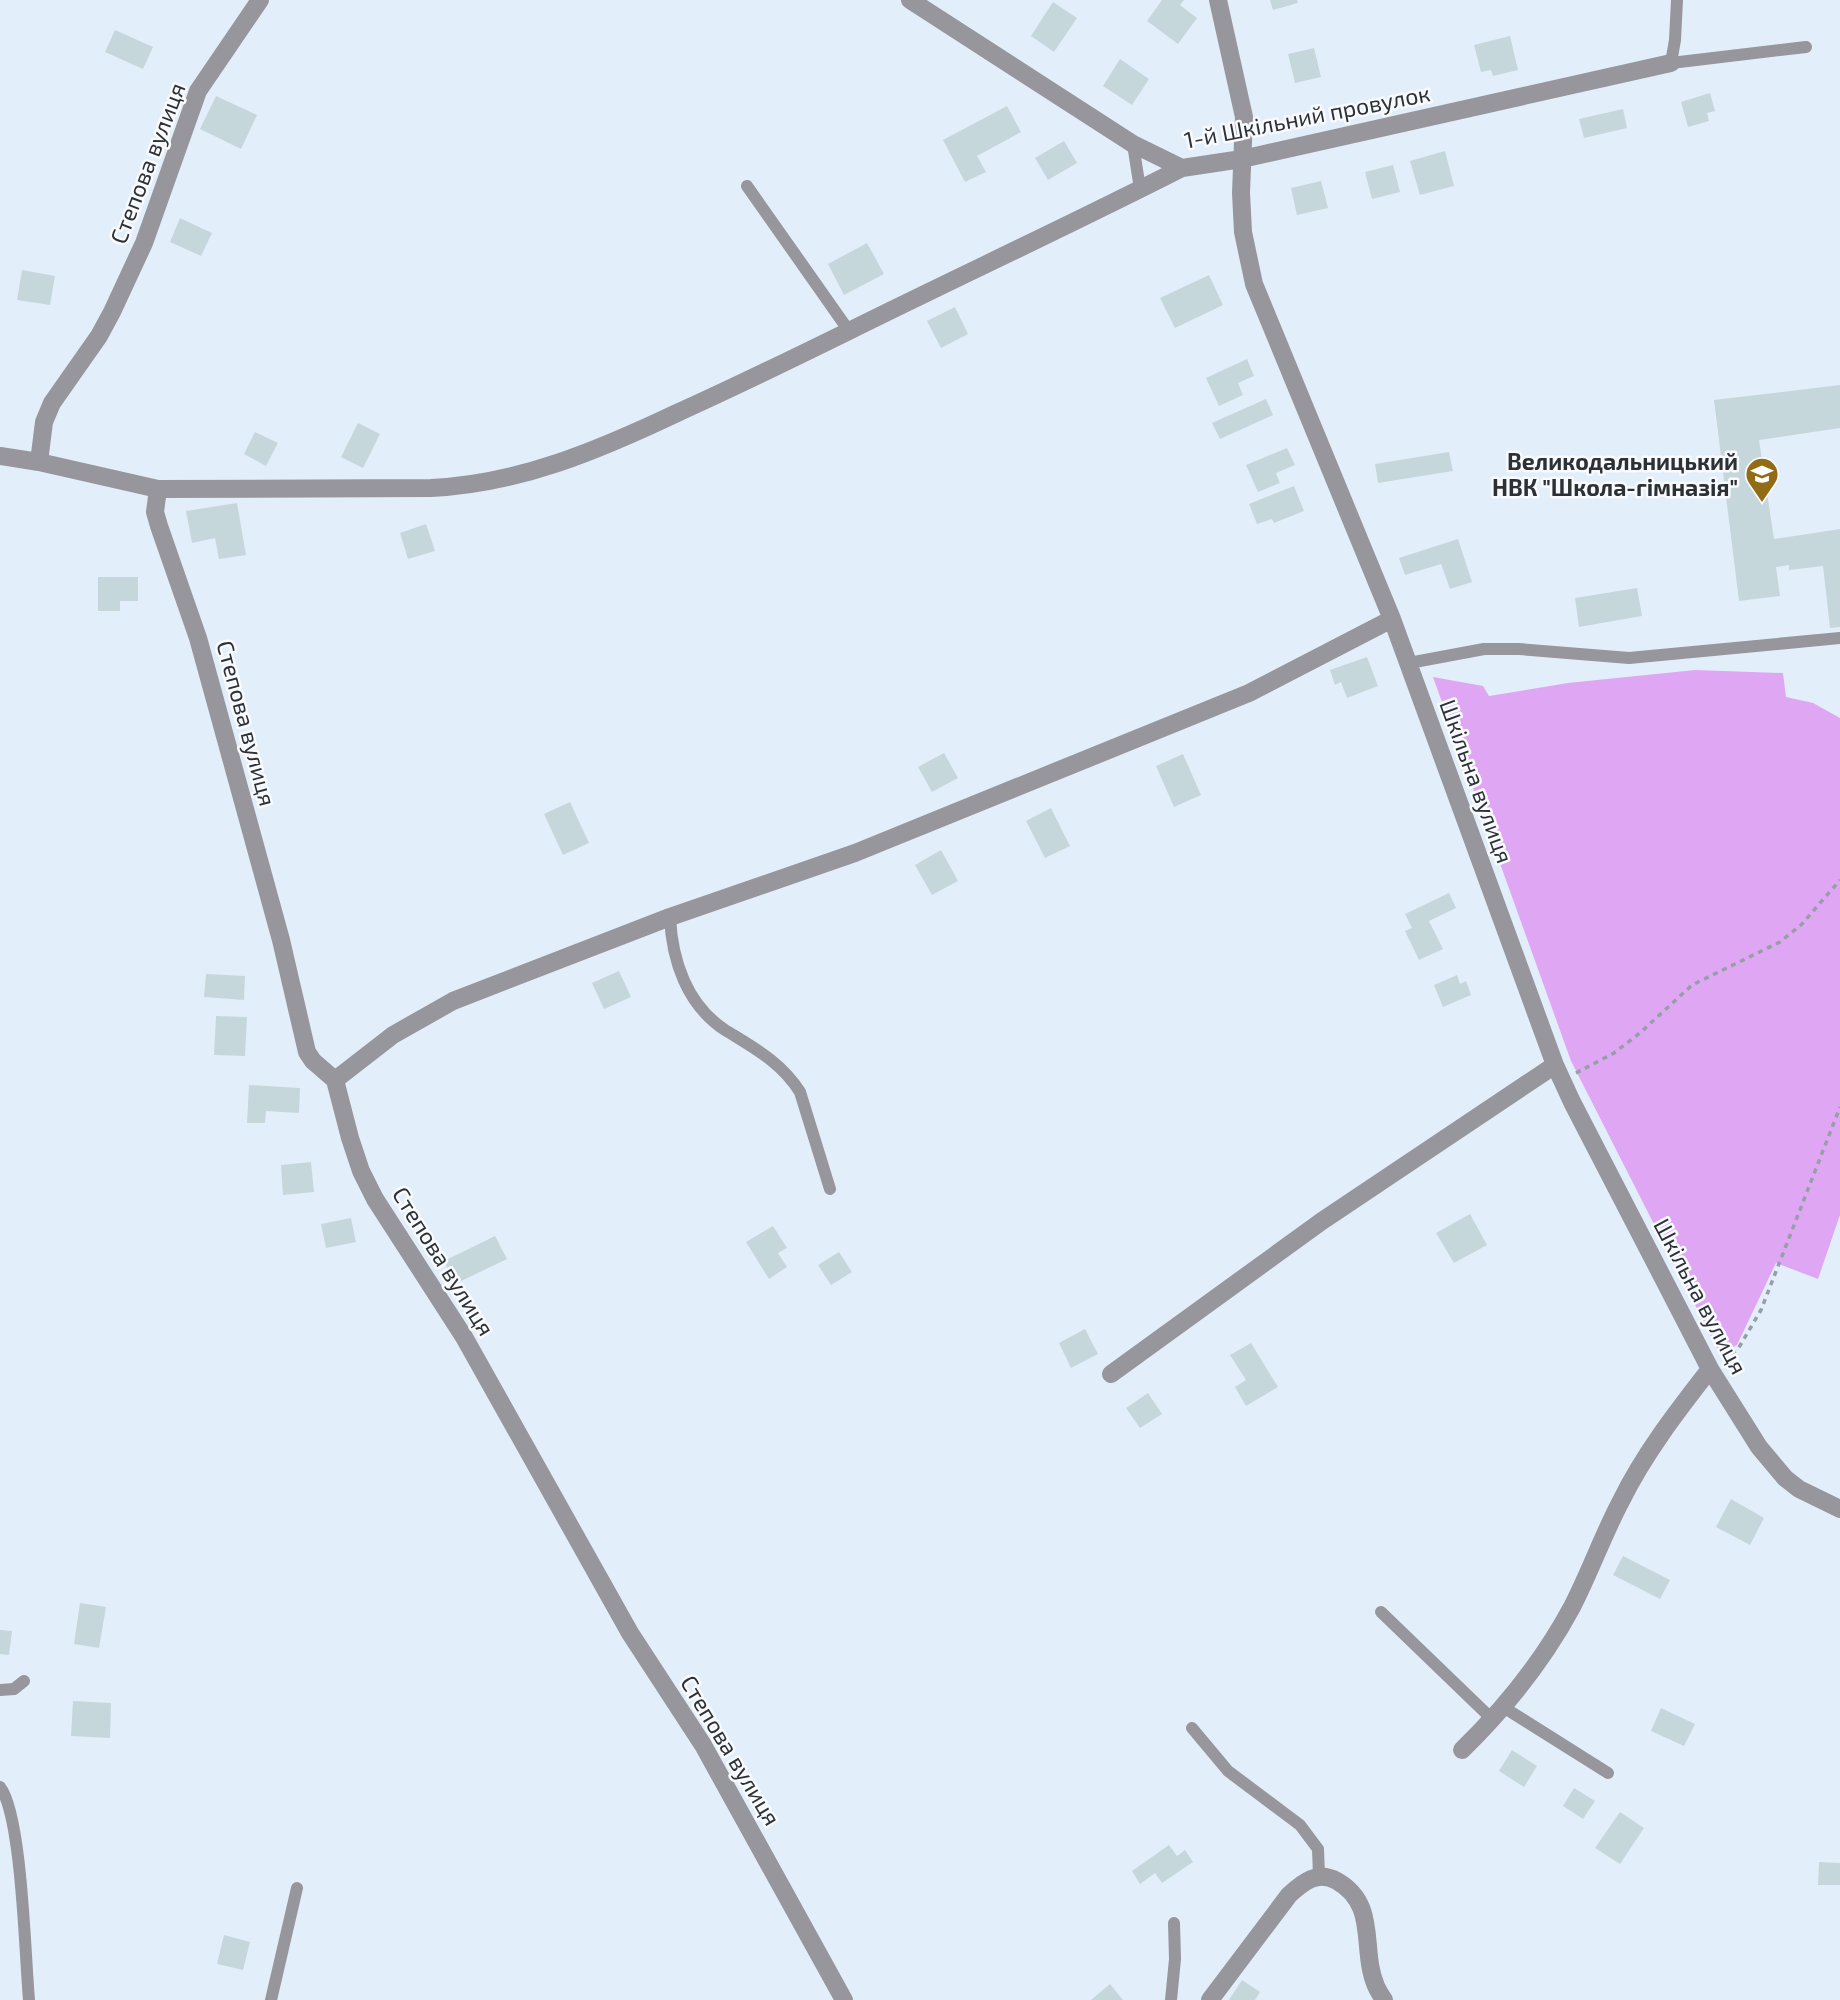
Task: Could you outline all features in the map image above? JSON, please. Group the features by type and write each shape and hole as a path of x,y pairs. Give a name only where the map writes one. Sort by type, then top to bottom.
{"street":[{"name":"Степова вулиця","path":"39,462 44,422 48,412 112,312 144,243 198,91 260,0"},
{"name":"1-й Шкільний провулок","path":"910,0 1133,144 1182,168 1242,159 1671,63"},
{"name":"Шкільна вулиця","path":"1218,0 1244,117 1243,232 1254,284 1392,619 1559,1073 1710,1368 1759,1447 1785,1478 1799,1489 1840,1509"},
{"path":"0,456 39,462 158,489 431,488 497,481 566,460 632,434 758,376 1182,168"},
{"name":"Степова вулиця","path":"158,489 155,512 198,638 281,940 307,1052 313,1061 335,1080 361,1171 375,1199 464,1337 630,1633 703,1745 844,2000"},
{"path":"335,1080 393,1035 453,1002 670,917 855,853 1249,693 1392,619"},
{"path":"1111,1374 1322,1221 1559,1073"},
{"path":"1462,1749 1498,1713 1555,1636 1639,1468 1710,1368"},
{"path":"1210,2000 1289,1895 1303,1882 1320,1876 1343,1884 1354,1894 1361,1906 1373,1976 1384,2000"}],"lane":[{"path":"1677,0 1671,63 1806,47"},
{"path":"1133,144 1140,189"},
{"path":"747,186 849,331"},
{"path":"1409,663 1485,649 1519,649 1629,658 1840,638"},
{"path":"670,917 671,943 676,961 694,999 722,1028 764,1053 779,1066 800,1092 830,1189"},
{"path":"1381,1612 1498,1713 1608,1773"},
{"path":"0,1690 14,1689 24,1681"},
{"path":"1192,1728 1228,1771 1300,1825 1318,1849 1320,1876"},
{"path":"0,1787 9,1803 16,1838 29,2000"},
{"path":"271,2000 297,1888"},
{"path":"1171,2000 1175,1959 1174,1923"}],"path":[{"path":"1559,1073 1614,1053 1692,985 1780,942 1802,923 1840,880"},
{"path":"1710,1368 1738,1349 1761,1310 1840,1107"}],"shaded area":[{"path":"1695,670 1783,673 1786,697 1813,703 1840,718 1840,1215 1818,1279 1776,1263 1737,1345 1720,1354 1571,1061 1433,677 1483,686 1489,696 1568,683"}],"building":[{"path":"1162,0 1184,0 1180,5 1197,18 1178,44 1147,21"},
{"path":"1270,0 1297,0 1298,3 1273,10"},
{"path":"1053,2 1077,18 1054,52 1031,36"},
{"path":"115,30 153,47 143,69 105,52"},
{"path":"1510,36 1518,70 1493,76 1491,70 1481,72 1474,45"},
{"path":"1314,48 1321,77 1295,83 1288,54"},
{"path":"1120,59 1149,79 1132,105 1103,86"},
{"path":"1710,93 1715,111 1707,113 1709,121 1688,127 1681,102"},
{"path":"216,96 257,115 241,149 200,129"},
{"path":"1007,106 1021,132 977,156 986,172 965,182 943,140"},
{"path":"1623,109 1627,128 1584,138 1579,119"},
{"path":"1064,141 1077,163 1048,180 1035,158"},
{"path":"1445,151 1454,186 1420,195 1410,161"},
{"path":"1393,165 1400,192 1372,199 1365,172"},
{"path":"1321,181 1328,208 1297,215 1291,188"},
{"path":"180,218 212,233 201,256 170,242"},
{"path":"867,243 884,274 844,295 828,264"},
{"path":"22,270 55,276 50,305 17,300"},
{"path":"1209,275 1223,305 1175,328 1160,298"},
{"path":"955,307 968,334 941,348 927,321"},
{"path":"1247,359 1254,376 1238,383 1243,395 1219,406 1206,378"},
{"path":"1840,385 1840,428 1759,440 1774,539 1840,529 1840,627 1830,628 1823,566 1789,570 1789,565 1776,567 1780,596 1739,601 1714,400"},
{"path":"1266,399 1273,415 1220,439 1212,423"},
{"path":"358,423 380,434 363,468 341,457"},
{"path":"255,432 278,443 266,466 244,454"},
{"path":"1287,448 1295,465 1276,473 1280,483 1258,492 1246,465"},
{"path":"1449,452 1453,471 1378,483 1375,464"},
{"path":"1294,486 1304,511 1274,523 1272,519 1257,524 1249,504"},
{"path":"237,503 246,555 219,559 215,538 192,543 186,511"},
{"path":"426,524 435,551 408,559 400,533"},
{"path":"1458,539 1472,582 1450,589 1441,564 1405,575 1399,558"},
{"path":"98,577 138,577 138,601 120,601 120,611 98,611"},
{"path":"1637,588 1642,616 1579,627 1575,598"},
{"path":"1367,657 1378,686 1347,698 1341,682 1335,685 1330,670"},
{"path":"944,753 958,778 932,792 918,767"},
{"path":"1183,754 1201,795 1174,807 1156,766"},
{"path":"570,802 589,843 563,855 544,814"},
{"path":"1051,808 1070,846 1045,858 1026,821"},
{"path":"941,850 958,881 932,895 915,865"},
{"path":"1449,893 1456,908 1429,921 1443,949 1419,960 1405,931 1412,928 1405,914"},
{"path":"619,971 631,997 604,1009 592,983"},
{"path":"206,974 245,976 244,1000 204,997"},
{"path":"1457,975 1460,984 1466,981 1471,995 1443,1007 1434,985"},
{"path":"216,1016 247,1017 245,1056 214,1055"},
{"path":"249,1085 300,1088 299,1113 266,1111 265,1123 247,1123"},
{"path":"311,1162 314,1192 283,1195 281,1165"},
{"path":"1470,1214 1487,1245 1454,1263 1436,1233"},
{"path":"351,1218 356,1242 326,1248 321,1224"},
{"path":"773,1226 787,1248 778,1253 787,1267 769,1279 746,1242"},
{"path":"495,1236 507,1259 455,1284 444,1261"},
{"path":"839,1252 852,1272 831,1285 818,1265"},
{"path":"1085,1329 1098,1354 1071,1368 1059,1343"},
{"path":"1251,1343 1278,1387 1246,1406 1235,1387 1246,1380 1230,1355"},
{"path":"1148,1393 1162,1414 1140,1428 1126,1408"},
{"path":"1731,1499 1764,1518 1750,1545 1716,1527"},
{"path":"1623,1556 1670,1580 1660,1599 1613,1575"},
{"path":"80,1603 106,1607 99,1648 74,1644"},
{"path":"0,1630 12,1631 9,1655 0,1654"},
{"path":"73,1701 111,1703 110,1738 71,1736"},
{"path":"1661,1708 1695,1724 1684,1746 1651,1731"},
{"path":"1512,1750 1537,1766 1524,1787 1499,1771"},
{"path":"1574,1788 1595,1801 1583,1819 1563,1806"},
{"path":"1620,1812 1644,1828 1620,1864 1595,1848"},
{"path":"1169,1845 1177,1856 1185,1850 1193,1862 1162,1883 1155,1873 1140,1884 1132,1871"},
{"path":"1819,1862 1840,1863 1840,1885 1818,1885"},
{"path":"224,1935 250,1942 243,1970 217,1964"},
{"path":"1242,1980 1260,1992 1255,2000 1229,2000"},
{"path":"1110,1984 1123,2000 1091,2000"}],"place":[{"name":"Великодальницький НВК \"Школа-гімназія\"","path":"1762,504"}]}
